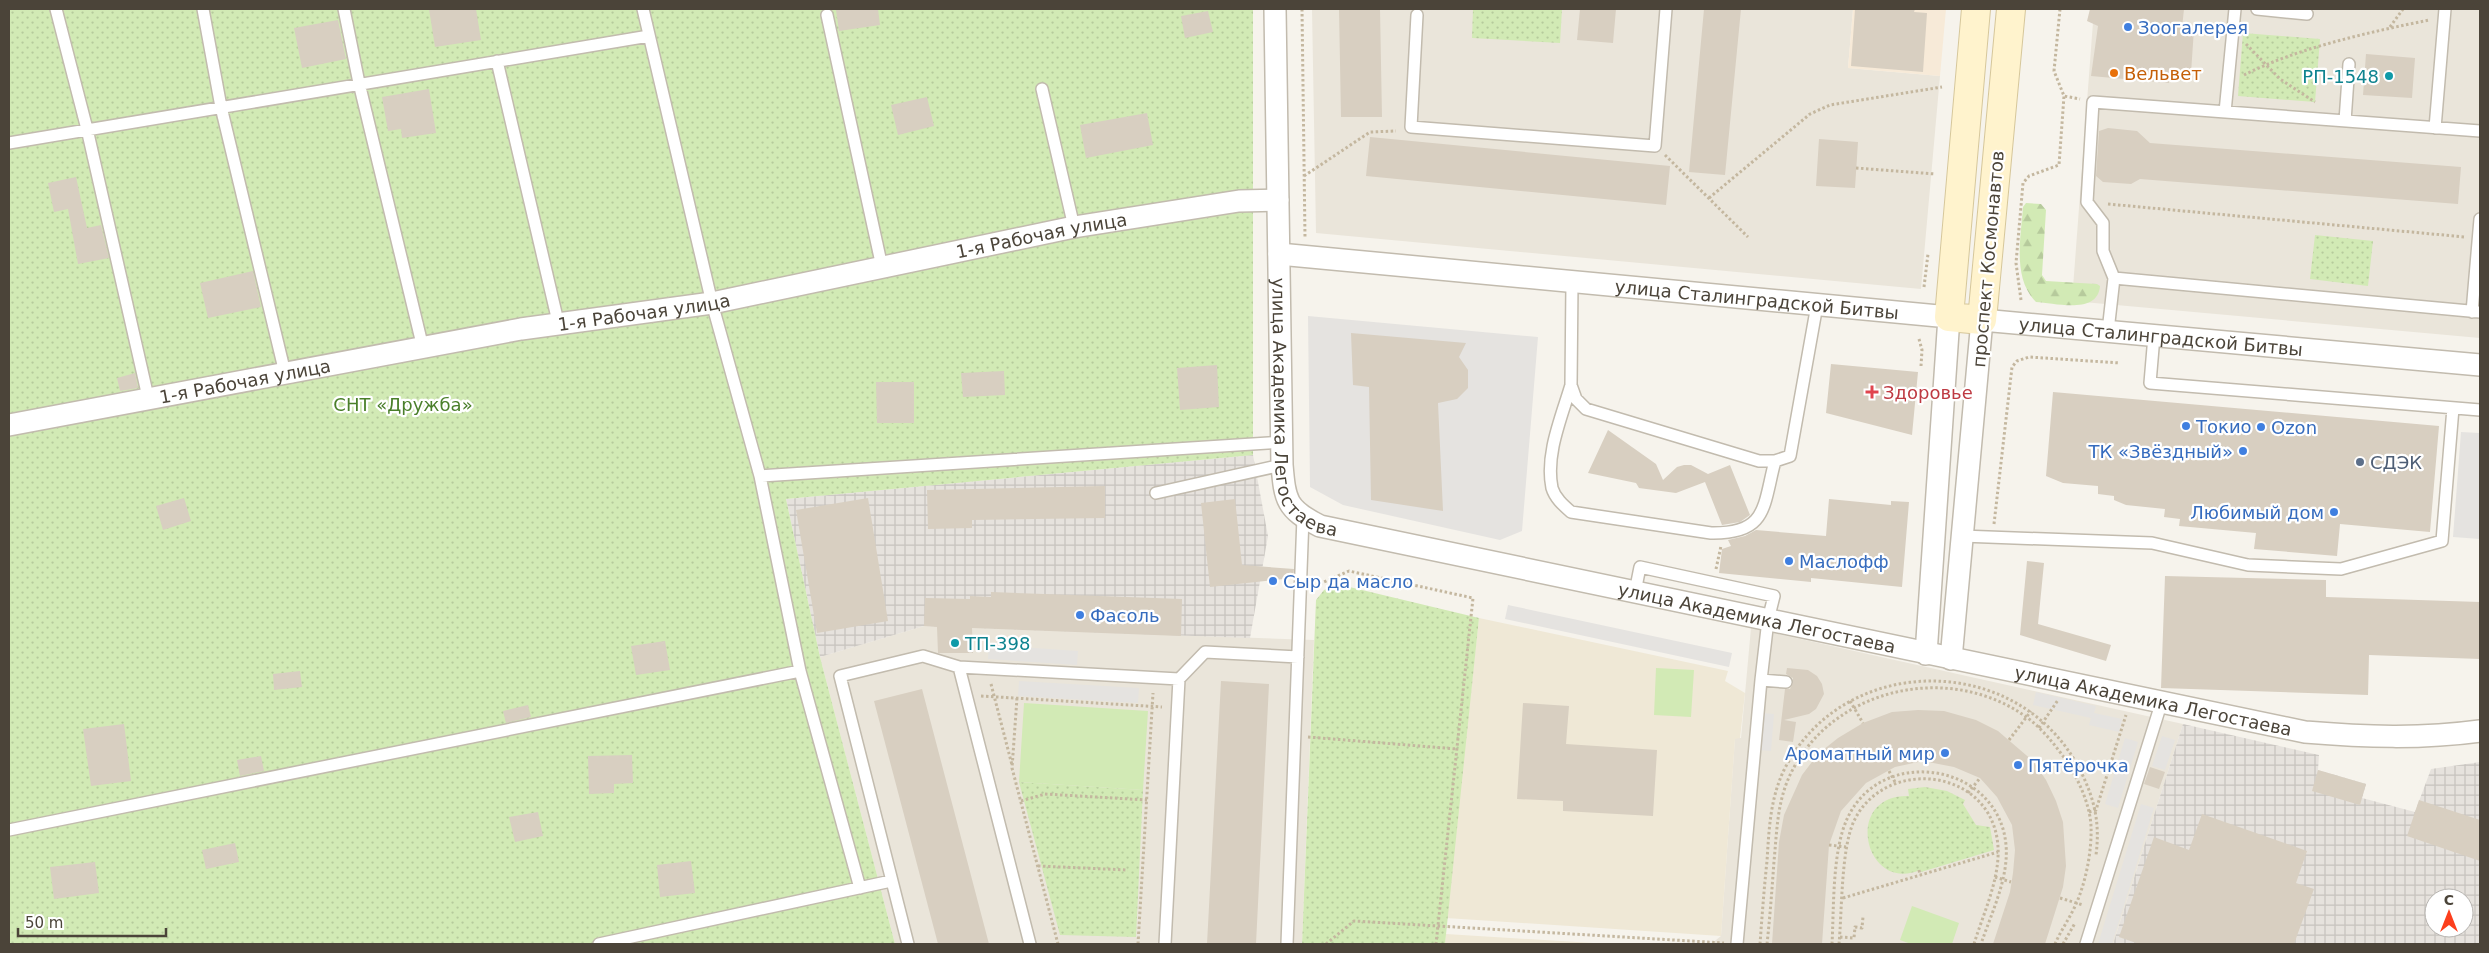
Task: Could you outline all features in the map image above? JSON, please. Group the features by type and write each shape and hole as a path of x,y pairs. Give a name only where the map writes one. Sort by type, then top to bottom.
{"street":[{"path":"1275,9 1279,254"},
{"name":"проспект Космонавтов","path":"1926,654 1949,317 1976,9"},
{"name":"проспект Космонавтов","path":"1951,659 2011,9"},
{"name":"1-я Рабочая улица","path":"10,420 285,373 522,329 559,326 712,303 1074,227 1239,201 1278,200"},
{"name":"улица Сталинградской Битвы","path":"1279,254 1572,283 2480,365"},
{"name":"улица Академика Легостаева","path":"1279,254 1282,465 1284,488 1290,505 1303,518 1320,526 2132,698 2305,732 2372,738 2438,737 2480,731"}],"lane":[{"path":"56,9 87,129 148,397"},
{"path":"203,9 221,107 285,373"},
{"path":"344,9 359,83 423,348"},
{"path":"643,9 712,303 760,476 800,671 860,888"},
{"path":"1417,15 1411,127 1655,146 1666,9"},
{"path":"2225,112 2235,9"},
{"path":"2257,9 2307,14"},
{"path":"2435,128 2444,13"},
{"path":"827,15 882,267"},
{"path":"9,143 649,36"},
{"path":"497,61 559,326"},
{"path":"2345,121 2349,64"},
{"path":"1042,89 1074,227"},
{"path":"2108,331 2114,278 2103,251 2103,223 2087,202 2093,102 2480,131"},
{"path":"2114,278 2476,312 2480,220"},
{"path":"1572,283 1571,385 1557,431 1552,463 1552,488 1560,502 1571,512 1724,533 1748,528 1760,518 1775,461"},
{"path":"1571,385 1576,399 1586,409 1759,461 1775,461 1790,456 1818,305"},
{"path":"2154,336 2150,383 2480,410"},
{"path":"1962,536 2152,543 2248,565 2341,569 2442,541 2453,408"},
{"path":"760,476 1282,442"},
{"path":"1156,493 1282,465"},
{"path":"1287,944 1303,518"},
{"path":"1635,592 1640,567 1774,596 1768,620 1761,680 1738,944"},
{"path":"1165,944 1179,679 1205,652 1298,657"},
{"path":"908,944 890,881 840,676 923,656 958,667 1179,679"},
{"path":"958,667 1030,944"},
{"path":"9,830 800,671"},
{"path":"1761,680 1786,682"},
{"path":"2086,944 2161,704"},
{"path":"599,944 890,881"}],"path":[{"path":"1302,9 1306,256"},
{"path":"2021,300 2016,263 2020,196 2023,183 2029,176 2059,165 2064,96 2054,71 2060,9"},
{"path":"2390,28 2403,9"},
{"path":"2228,83 2266,64 2444,13"},
{"path":"2233,31 2280,80 2345,121"},
{"path":"1709,198 1810,114 1830,105 1942,87"},
{"path":"2064,96 2093,102"},
{"path":"1304,176 1370,132 1396,131"},
{"path":"1665,155 1748,237"},
{"path":"1856,168 1935,174"},
{"path":"2087,202 2479,238"},
{"path":"1924,287 1928,254"},
{"path":"1919,339 1922,350 1921,366"},
{"path":"1993,538 2012,367 2018,361 2034,357 2120,363"},
{"path":"1714,583 1724,533"},
{"path":"1301,592 1350,571 1473,598 1436,944"},
{"path":"987,669 1058,944"},
{"path":"1760,944 1771,807 1777,787 1788,764 1812,730 1830,714 1850,701 1880,688 1904,682 1951,682 2000,694 2030,711 2044,723 2068,750 2078,765 2096,810 2099,827 2095,862"},
{"path":"2039,728 2068,684"},
{"path":"1768,944 1778,808 1800,756 1827,726 1854,708 1882,695 1905,690 1935,688 1977,694 1998,701 2026,716 2039,728 2071,769 2089,812 2091,827 2089,853 2076,903 2055,944"},
{"path":"1138,944 1153,690"},
{"path":"966,696 1178,708"},
{"path":"1012,768 1017,698"},
{"path":"2096,810 2132,698"},
{"path":"1850,701 1863,723"},
{"path":"2009,740 2030,711"},
{"path":"1295,736 1457,749"},
{"path":"1888,771 1895,782"},
{"path":"1832,944 1839,846 1842,830 1854,806 1861,796 1877,783 1892,776 1925,771 1942,772 1972,787 1991,804 2002,826 2006,847 2002,879 1981,944"},
{"path":"1839,944 1846,847 1849,832 1860,810 1881,790 1895,782 1925,778 1940,780 1968,792 1984,808 1990,818 1997,838 1998,852 1995,877 1974,944"},
{"path":"1968,792 1980,778"},
{"path":"1021,801 1045,794 1147,800"},
{"path":"2089,812 2096,810"},
{"path":"1768,841 1777,842"},
{"path":"1829,845 1846,847"},
{"path":"1843,898 1998,852"},
{"path":"1038,866 1128,870"},
{"path":"1919,870 1920,875"},
{"path":"1995,877 2011,882"},
{"path":"2060,898 2083,905"},
{"path":"1840,937 1854,938 1855,927 1862,928 1863,917"},
{"path":"1326,944 1354,921 1738,944"}],"shaded area":[{"path":"1312,9 1853,9 1848,68 1940,76 1921,289 1316,233"},
{"path":"1853,9 1946,9 1940,76 1848,68"},
{"path":"2094,9 2480,9 2480,338 2072,301"},
{"path":"1308,316 1538,337 1522,531 1500,540 1343,505 1310,487"},
{"path":"2461,432 2480,433 2480,539 2453,537"},
{"path":"1253,455 1268,536 1250,638 924,626 820,657 786,499"},
{"path":"1508,605 1732,653 1729,667 1505,619"},
{"path":"1479,618 1728,671 1725,681 1745,693 1740,738 1735,739 1721,936 1446,918"},
{"path":"924,626 1314,640 1302,944 895,944 820,657"},
{"path":"1751,628 2183,724 2113,944 1711,944 1721,936 1735,738 1741,738"},
{"path":"989,645 1078,651 1077,665 988,659"},
{"path":"1019,681 1139,688 1138,703 1018,696"},
{"path":"2036,692 2096,706 2094,713 2122,719 2119,732 2089,725 2091,718 2033,705"},
{"path":"1761,713 1774,714 1771,751 1758,750"},
{"path":"2183,724 2319,755 2318,770 2366,784 2362,798 2415,812 2431,769 2480,762 2480,944 2113,944"},
{"path":"2162,736 2175,740 2165,770 2152,766"},
{"path":"2125,738 2138,742 2118,808 2105,804"},
{"path":"2141,804 2154,808 2112,944 2098,944"},
{"path":"1446,934 1610,944 1445,944"}],"green space":[{"name":"СНТ «Дружба»","path":"9,9 1253,9 1253,455 786,499 820,657 895,944 9,944"},
{"path":"1473,9 1562,9 1560,43 1472,38"},
{"path":"2243,33 2320,39 2315,102 2238,96"},
{"path":"2026,203 2041,204 2046,210 2042,275 2046,281 2097,284 2100,286 2097,295 2092,301 2074,305 2036,302 2028,292 2021,269 2020,257 2023,207"},
{"path":"2315,235 2373,241 2368,286 2310,279"},
{"path":"1337,584 1479,618 1445,944 1302,944 1316,600 1324,590"},
{"path":"1656,668 1694,670 1691,717 1654,715"},
{"path":"1024,703 1148,711 1143,790 1019,782"},
{"path":"1019,782 1143,790 1136,937 1060,935"},
{"path":"1925,787 1947,791 1965,800 1963,804 1976,825 1990,827 1994,850 1921,872 1920,870 1901,874 1885,868 1874,857 1868,841 1868,825 1875,810 1888,800 1909,796 1908,789"},
{"path":"1912,906 1959,923 1952,944 1911,944 1900,940"}],"building":[{"path":"429,9 476,9 481,40 435,47"},
{"path":"878,9 880,25 839,31 836,10"},
{"path":"1339,9 1380,9 1382,117 1341,117"},
{"path":"1580,9 1616,9 1613,43 1577,40"},
{"path":"1704,9 1741,9 1725,175 1689,172"},
{"path":"1855,9 1915,9 1914,12 1927,13 1923,72 1851,66"},
{"path":"2090,9 2184,9 2182,28 2194,29 2191,73 2170,71 2169,83 2091,76 2098,26 2087,21"},
{"path":"1208,11 1213,32 1185,38 1181,16"},
{"path":"338,20 346,59 302,68 294,28"},
{"name":"РП-1548","path":"2366,54 2415,58 2412,98 2363,95"},
{"path":"429,89 436,133 402,138 401,129 388,131 382,97"},
{"path":"927,97 934,126 898,135 891,105"},
{"path":"1147,113 1153,145 1086,158 1080,125"},
{"path":"2108,128 2137,131 2150,143 2461,167 2458,204 2140,179 2131,184 2103,182 2096,176 2099,131"},
{"path":"1370,137 1670,166 1666,205 1366,176"},
{"path":"1819,139 1858,142 1855,188 1816,186"},
{"path":"76,177 87,228 101,225 109,258 78,264 68,209 54,212 48,183"},
{"path":"253,271 261,307 208,318 200,283"},
{"path":"1351,333 1466,343 1459,357 1468,370 1468,388 1457,399 1438,403 1443,511 1371,500 1369,387 1353,385"},
{"name":"Здоровье","path":"1831,364 1918,372 1912,435 1826,413"},
{"path":"1217,365 1219,407 1180,410 1177,368"},
{"path":"1004,371 1005,395 963,397 961,373"},
{"path":"135,373 138,388 120,391 117,378"},
{"path":"876,382 914,382 914,423 877,423"},
{"name":"ТК «Звёздный»","path":"2053,392 2439,426 2430,532 2340,524 2337,556 2254,549 2256,533 2179,526 2180,519 2164,517 2165,509 2126,505 2114,500 2114,496 2098,494 2098,486 2063,483 2046,476"},
{"path":"1608,430 1656,464 1663,480 1677,467 1684,465 1691,465 1708,474 1730,465 1750,515 1740,522 1722,525 1705,482 1676,493 1639,488 1636,483 1588,473"},
{"path":"1105,486 1105,518 972,520 972,528 928,529 927,490"},
{"path":"184,498 191,521 163,530 156,506"},
{"path":"868,498 888,621 817,633 796,510"},
{"path":"1235,499 1242,565 1294,569 1293,578 1210,587 1201,503"},
{"path":"1829,499 1891,505 1891,501 1909,502 1902,587 1811,578 1811,582 1719,573 1722,549 1731,546 1728,540 1745,536 1756,530 1826,536"},
{"path":"2027,561 2044,563 2038,624 2111,645 2106,661 2020,635"},
{"path":"2165,576 2326,580 2326,597 2480,602 2480,659 2369,655 2368,695 2161,688"},
{"path":"991,592 1182,599 1181,636 972,628 973,653 938,653 937,627 924,626 925,598 970,599 970,596 991,597"},
{"path":"665,641 670,670 636,675 631,646"},
{"path":"1787,668 1808,670 1817,676 1822,684 1824,694 1816,709 1809,714 1784,720 1796,722 1793,742 1779,740 1785,689 1790,689 1793,683 1793,678 1786,674"},
{"path":"300,671 302,687 274,690 273,674"},
{"path":"1221,681 1269,684 1256,944 1207,944"},
{"path":"922,689 989,944 938,944 874,701"},
{"path":"1523,703 1569,706 1566,744 1657,750 1653,816 1563,811 1563,801 1517,799"},
{"path":"528,705 531,717 506,723 503,711"},
{"path":"1944,711 1976,720 1998,731 2033,761 2046,780 2063,822 2066,866 2063,887 2045,944 1993,944 2010,892 2015,850 2012,825 1997,797 1980,778 1954,767 1923,761 1895,767 1866,783 1841,811 1829,845 1822,944 1772,944 1779,842 1784,815 1802,775 1818,754 1838,738 1863,723 1892,712"},
{"path":"124,724 131,781 91,786 83,729"},
{"path":"632,755 633,783 614,784 614,793 589,794 588,756"},
{"path":"261,756 264,771 240,776 237,760"},
{"path":"2150,767 2165,772 2159,789 2144,784"},
{"path":"2318,770 2366,784 2360,805 2312,791"},
{"path":"2419,800 2480,820 2480,861 2407,836"},
{"path":"538,812 543,836 515,842 509,817"},
{"path":"2202,814 2307,851 2296,883 2314,889 2294,944 2139,944 2119,937 2154,837 2189,850"},
{"path":"235,843 239,862 206,869 202,850"},
{"path":"691,861 695,893 660,897 657,865"},
{"path":"95,862 99,893 54,899 50,867"}],"place":[{"name":"Зоогалерея","path":"2128,27"},
{"name":"Вельвет","path":"2114,73"},
{"name":"РП-1548","path":"2389,76"},
{"name":"Здоровье","path":"1872,392"},
{"name":"Токио","path":"2186,426"},
{"name":"Ozon","path":"2261,427"},
{"name":"ТК «Звёздный»","path":"2243,451"},
{"name":"СДЭК","path":"2360,462"},
{"name":"Любимый дом","path":"2334,512"},
{"name":"Маслофф","path":"1789,561"},
{"name":"Сыр да масло","path":"1273,581"},
{"name":"Фасоль","path":"1080,615"},
{"name":"ТП-398","path":"955,643"},
{"name":"Ароматный мир","path":"1945,753"},
{"name":"Пятёрочка","path":"2018,765"}]}
